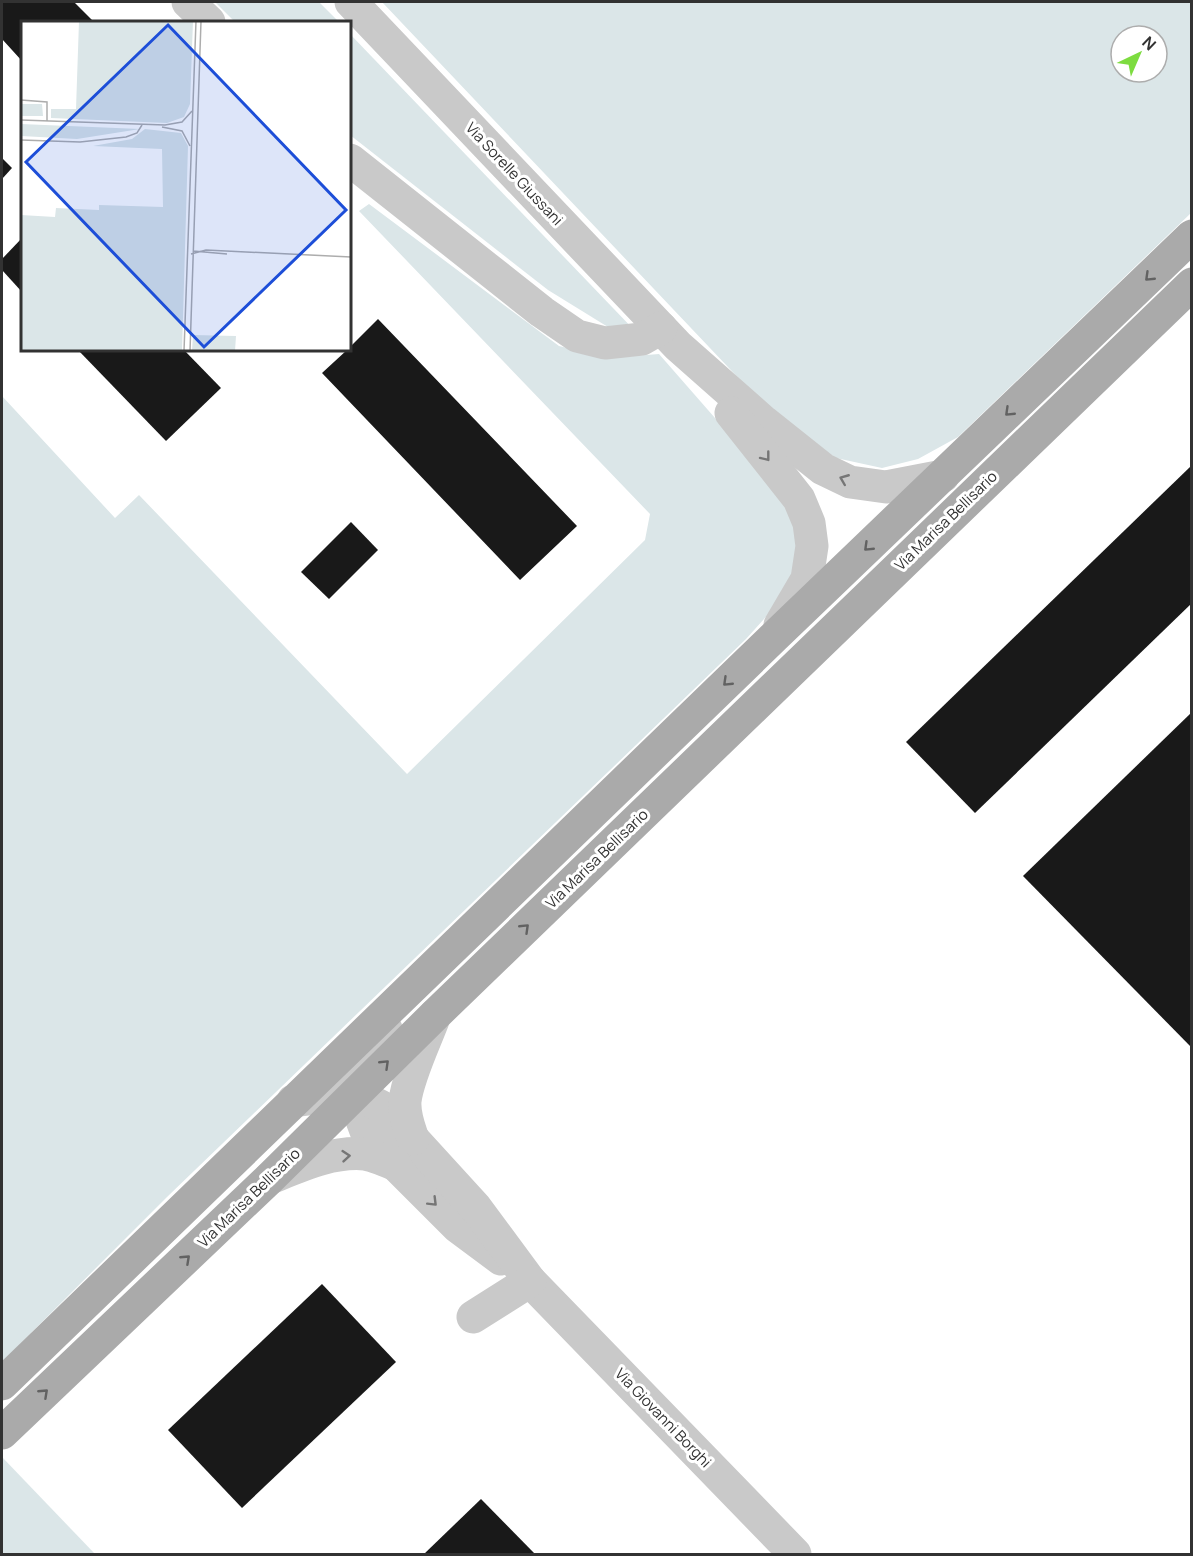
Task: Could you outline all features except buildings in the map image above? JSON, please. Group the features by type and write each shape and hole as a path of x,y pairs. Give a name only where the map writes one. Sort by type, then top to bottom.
{"main road":[{"path":"2,1384 628,777 1191,236"},
{"name":"Via Marisa Bellisario","path":"2,1433 270,1178 435,1015 1191,284"}],"street":[{"path":"188,2 208,21"},
{"name":"Via Sorelle Giussani","path":"351,2 669,337"},
{"path":"351,161 542,312 577,336 605,343 669,337 764,422 823,469 850,482 886,487 943,476"},
{"path":"669,337 799,499 809,524 812,546 807,579 774,637"},
{"path":"293,1101 340,1095 353,1096 353,1080 358,1063 367,1047 543,877 628,777"},
{"path":"270,1178 310,1162 342,1155 405,1152 405,1101 435,1015"},
{"name":"Via Giovanni Borghi","path":"353,1096 366,1131 405,1152 476,1208 530,1281 795,1554"},
{"path":"473,1317 530,1281"}],"shaded area":[{"path":"215,2 319,2 338,21 234,21"},
{"path":"382,2 1191,2 1191,213 958,437 918,459 882,468 836,458 780,422"},
{"path":"351,35 637,333 608,327 548,290 351,136"},
{"path":"369,204 559,346 608,358 659,354 743,450 778,494 796,524 799,545 795,569 772,610 746,639 167,1197 2,1362 2,396 115,518 139,495 407,774 645,540 650,514 359,211"},
{"path":"2,1457 95,1554 2,1554"}]}
